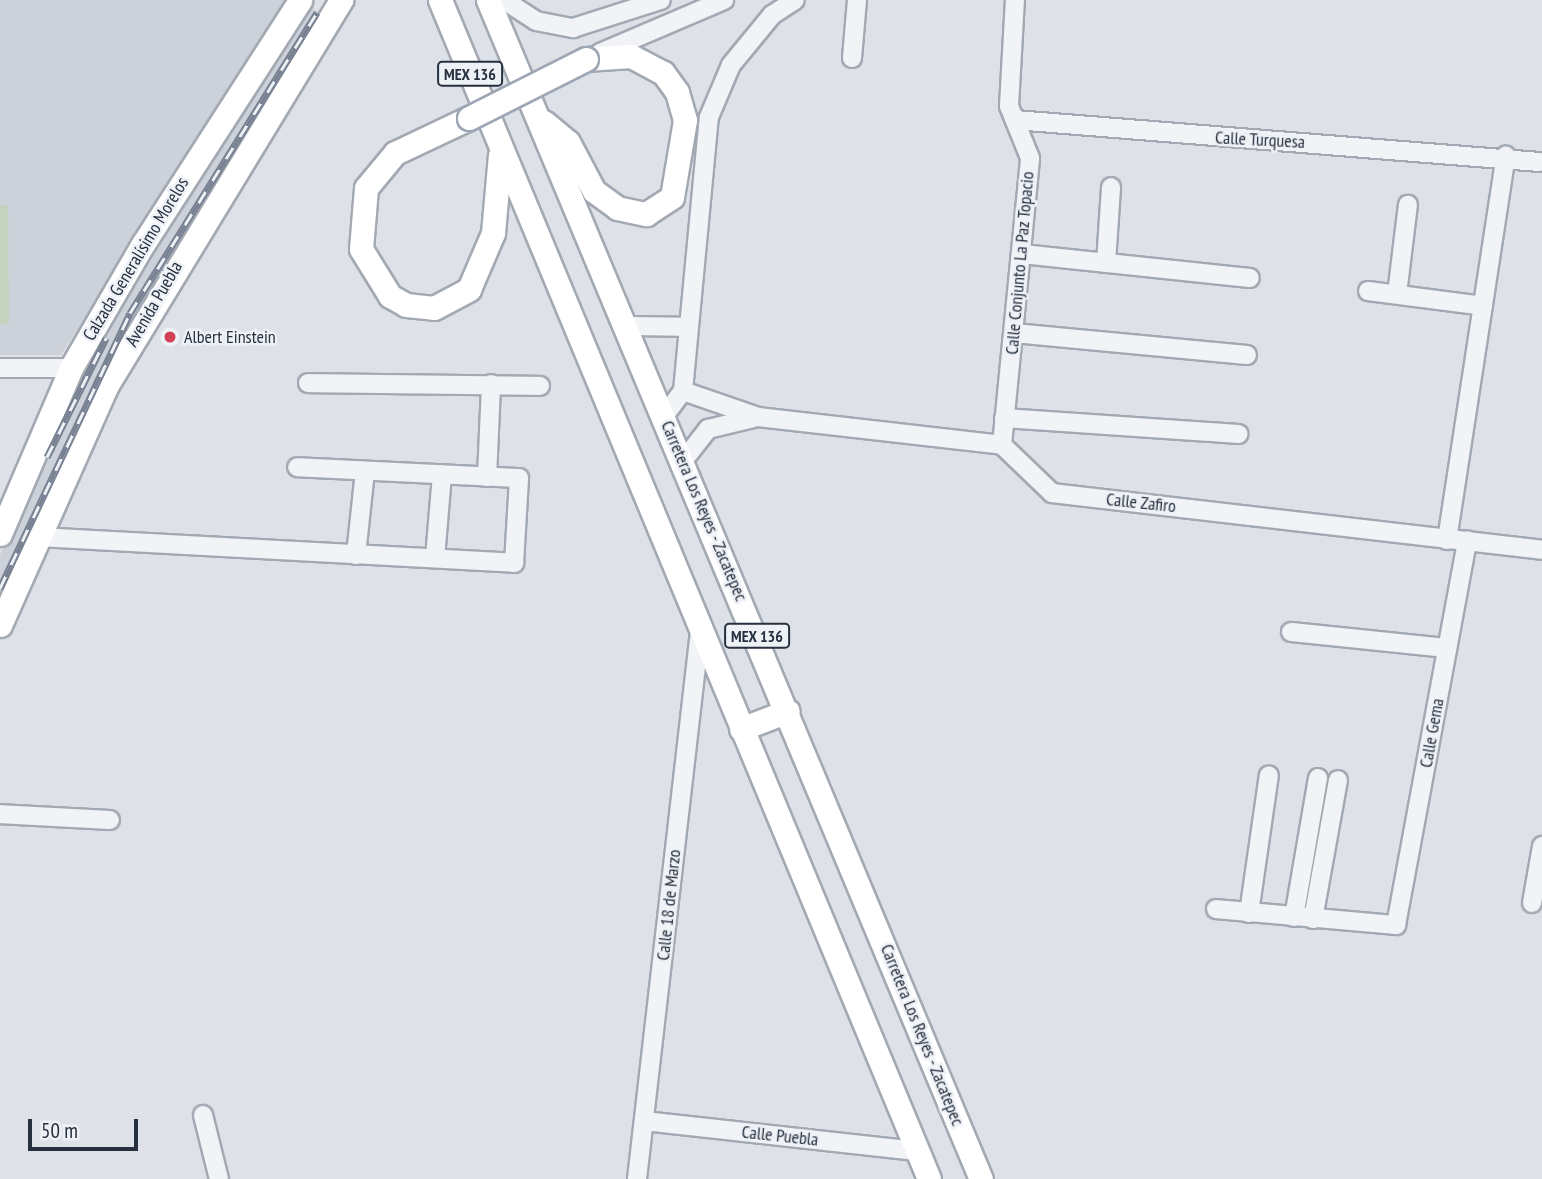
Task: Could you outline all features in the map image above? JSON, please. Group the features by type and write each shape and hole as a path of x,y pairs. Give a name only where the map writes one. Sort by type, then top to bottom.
{"main road":[{"name":"Calzada Generalísimo Morelos","path":"0,534 71,368 142,244 300,0"},
{"name":"Avenida Puebla","path":"0,625 107,385 154,302 341,0"},
{"name":"MEX 136","path":"440,0 929,1179"},
{"name":"Carretera Los Reyes - Zacatepec","path":"488,0 788,711 981,1179"},
{"path":"500,148 493,233 469,289 425,308 390,296 361,249 366,188 395,153 593,56 643,60 677,92 685,120 675,190 667,203 639,214 609,204 594,191 568,142 539,119"},
{"path":"741,729 788,711"}],"street":[{"path":"504,0 536,21 573,28 661,0"},
{"path":"593,56 724,0"},
{"path":"664,416 683,391 709,117 731,65 772,15 795,0"},
{"path":"852,58 857,0"},
{"name":"Calle Conjunto La Paz Topacio","path":"1002,445 1030,158 1015,120 1008,83 1014,0"},
{"name":"Calle Turquesa","path":"1015,120 1506,155 1539,162"},
{"path":"1447,540 1506,155"},
{"path":"1105,263 1111,187"},
{"path":"1397,294 1408,205"},
{"path":"1021,254 1250,278"},
{"path":"1368,291 1483,306"},
{"path":"626,327 687,327"},
{"path":"1014,333 1247,355"},
{"path":"0,368 71,368"},
{"path":"308,383 540,386"},
{"path":"487,477 491,384"},
{"path":"683,391 758,417 1002,445"},
{"path":"683,461 708,429 758,417"},
{"path":"1004,418 1238,434"},
{"name":"Calle Zafiro","path":"1002,445 1052,493 1542,550"},
{"path":"38,537 514,563 519,478 297,467"},
{"path":"356,555 365,471"},
{"path":"435,558 442,474"},
{"name":"Calle Gema","path":"1313,919 1396,925 1466,541"},
{"name":"Calle 18 de Marzo","path":"637,1179 700,631"},
{"path":"1291,632 1447,648"},
{"path":"1249,913 1269,775"},
{"path":"1293,917 1318,778"},
{"path":"1216,909 1313,919 1338,780"},
{"path":"0,814 110,820"},
{"path":"1532,903 1542,846"},
{"path":"203,1115 219,1179"},
{"name":"Calle Puebla","path":"644,1121 916,1151"}],"shaded area":[{"path":"0,0 287,0 61,355 0,355"},
{"path":"308,5 320,13 169,254 111,360 0,600 0,555 72,392 152,246"}],"green space":[{"path":"0,205 8,205 9,324 0,324"}],"railway":[{"path":"0,588 130,313 317,12"},
{"path":"47,457 106,338"}],"place":[{"name":"Albert Einstein","path":"170,337"}]}
